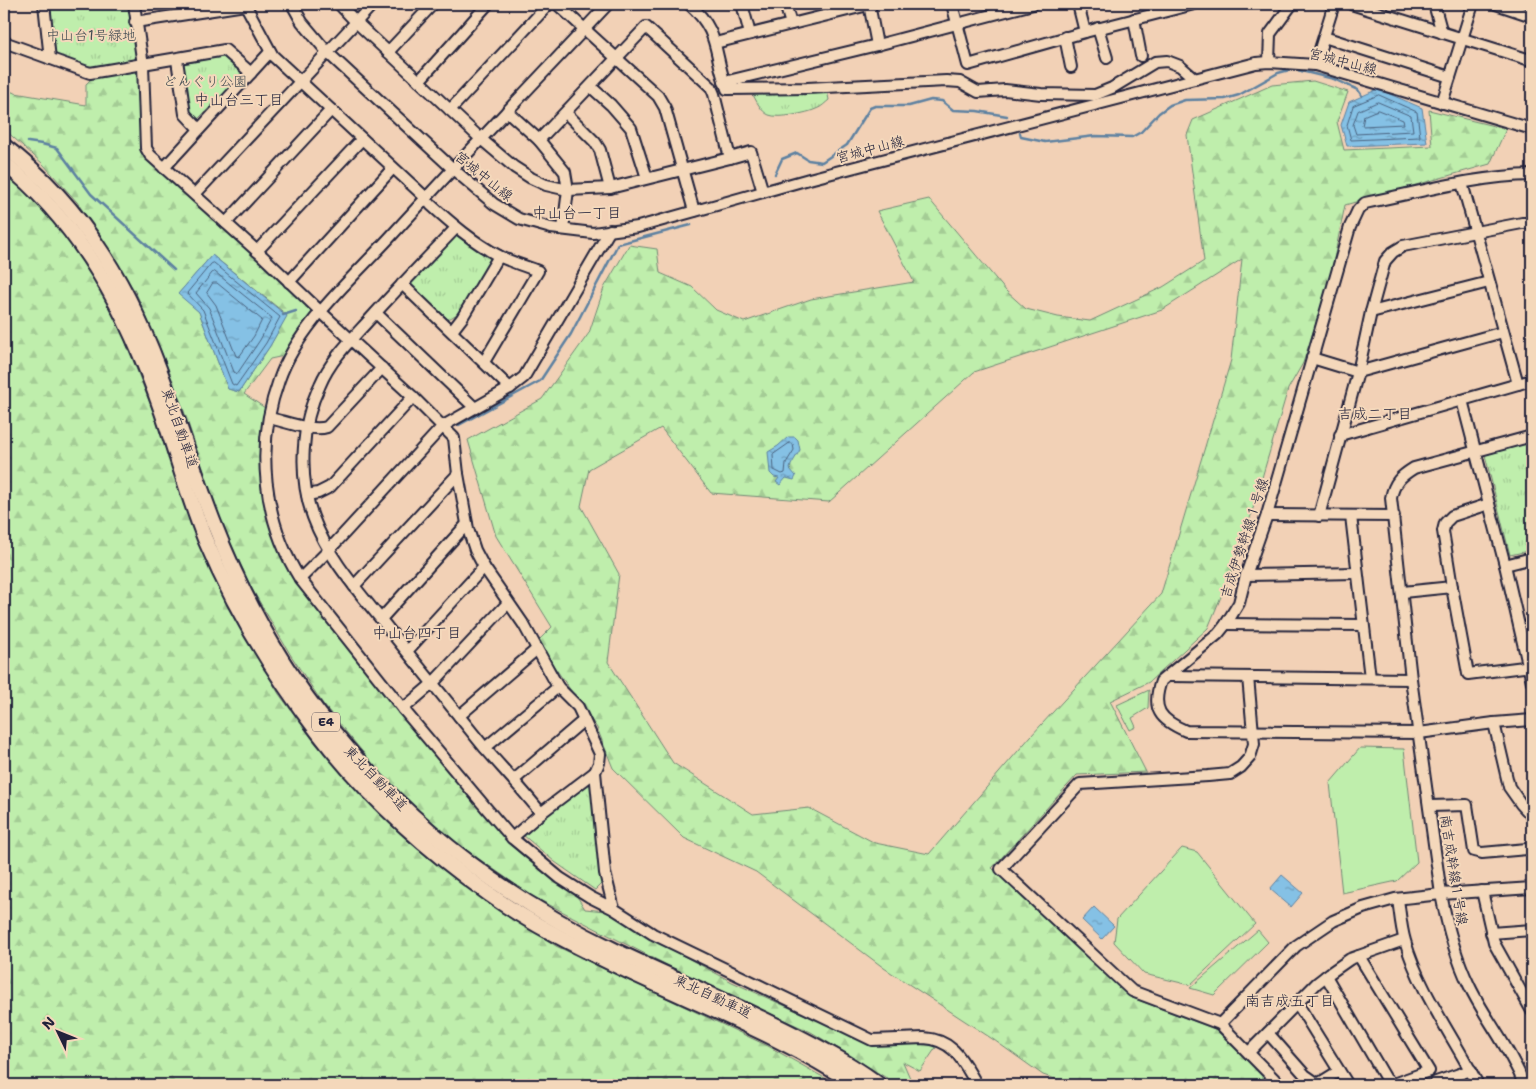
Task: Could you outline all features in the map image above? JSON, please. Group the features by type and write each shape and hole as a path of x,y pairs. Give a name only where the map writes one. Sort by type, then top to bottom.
{"highway":[{"name":"東北自動車道","path":"4,146 45,180 69,206 102,252 133,307 152,349 212,519 238,580 280,657 304,693 330,728 375,780 406,810 468,863 498,885 529,904 614,950 793,1033 879,1085"},
{"name":"東北自動車道","path":"4,163 34,190 60,218 79,241 107,287 145,367 166,422 191,500 225,582 268,661 319,734 356,778 395,816 460,872 521,914 607,961 798,1050 856,1085"}],"street":[{"path":"44,4 50,59"},
{"path":"134,4 135,22 143,65 146,148 150,155 226,222 413,397 454,438 458,474 475,550 484,567 524,625 558,687 578,707 600,754 599,764 595,772 541,813 512,838"},
{"path":"135,22 245,4 270,52 456,228 499,256 538,271 484,362"},
{"name":"宮城中山線","path":"292,4 302,22 328,53 453,170 494,204 519,219 563,230 593,232 638,227 1041,118 1256,63 1315,65 1532,129"},
{"path":"339,4 481,139 514,168 530,178 546,185 568,190 610,188 751,152 763,192"},
{"path":"195,194 373,4"},
{"path":"388,52 433,4"},
{"path":"419,81 488,4"},
{"path":"450,110 548,4"},
{"path":"557,4 658,96 665,108 694,211"},
{"path":"688,4 702,16 711,30 727,89 817,88 946,80 960,82 978,92 1005,90 1041,94 1095,95 1112,88 1147,66 1159,61 1167,61 1180,66 1195,79"},
{"path":"699,4 702,16"},
{"path":"742,4 750,34"},
{"path":"785,4 790,24"},
{"path":"827,4 830,14"},
{"path":"715,43 870,4 877,45"},
{"path":"952,4 968,65 1098,28 1194,4"},
{"path":"724,82 877,45 1033,4"},
{"path":"1078,4 1085,32"},
{"path":"1270,62 1270,34 1292,4"},
{"path":"1315,65 1334,4"},
{"path":"1351,4 1369,6 1462,40 1527,59 1532,58"},
{"path":"1434,4 1442,33"},
{"path":"1442,103 1473,4"},
{"path":"1496,4 1513,7 1532,16"},
{"path":"606,5 481,139 428,201 321,312 300,338 278,381 269,418 264,458 266,486 272,516 280,540 300,579 403,709 512,838 560,878 653,934 872,1040 908,1037 933,1039 941,1042 962,1059 977,1085"},
{"path":"1134,19 1141,56"},
{"path":"539,140 618,59 646,27 711,87 730,158"},
{"path":"1098,28 1107,58"},
{"path":"1065,37 1071,67"},
{"path":"1324,37 1450,77"},
{"path":"4,42 90,73 177,60 225,50 251,73"},
{"path":"164,168 270,52"},
{"path":"177,60 185,114 199,128"},
{"path":"591,87 616,110 631,128 647,178"},
{"path":"226,222 331,110"},
{"path":"507,111 539,140 565,172 568,190 563,230"},
{"path":"566,113 595,142 600,150 610,188"},
{"path":"257,251 362,139"},
{"path":"289,282 394,168"},
{"name":"吉成伊勢幹線１号線","path":"1532,175 1513,175 1462,183 1365,203 1358,210 1350,227 1267,515 1246,575 1239,604 1218,634 1161,681 1157,691 1157,706 1162,717 1174,726 1186,730 1419,733 1532,720"},
{"path":"1462,183 1518,384"},
{"path":"1319,516 1358,372 1385,261 1393,252 1403,246 1522,223 1532,223"},
{"path":"456,228 336,357 320,384 308,419 303,460 307,495 312,517 328,551 432,684 541,813"},
{"path":"300,579 443,426 524,378 610,230"},
{"path":"452,331 462,318 499,256"},
{"path":"1372,312 1489,282"},
{"path":"402,284 510,388"},
{"path":"376,313 475,408"},
{"path":"1312,358 1358,372 1504,332"},
{"path":"269,418 307,427 322,429 327,427 382,368"},
{"path":"1340,435 1532,380"},
{"path":"307,495 318,493 330,487 413,397"},
{"path":"1462,400 1505,565 1530,666 1532,682"},
{"name":"南吉成幹線１号線","path":"1523,1085 1522,1079 1509,1054 1469,986 1447,925 1411,679 1391,498 1394,486 1401,476 1414,468 1532,436"},
{"path":"354,586 458,474"},
{"path":"1489,504 1452,516 1445,523 1443,531 1468,674 1530,666"},
{"path":"1267,515 1394,516"},
{"path":"1351,516 1370,678"},
{"path":"381,619 468,524"},
{"path":"1505,565 1532,558"},
{"path":"406,651 484,567"},
{"path":"1246,575 1357,573"},
{"path":"1402,592 1452,587"},
{"path":"403,709 432,684 508,603"},
{"path":"1226,624 1363,625"},
{"path":"459,716 537,649"},
{"path":"1169,676 1411,679"},
{"path":"1248,677 1254,744 1250,757 1241,767 1230,774 1080,784 1001,869 1132,991 1220,1024 1280,1085"},
{"path":"485,748 558,687"},
{"path":"514,780 584,720"},
{"path":"1494,723 1509,787 1532,816"},
{"path":"595,772 605,873 614,909"},
{"path":"1430,806 1467,805 1474,851 1482,853 1527,849 1532,852"},
{"path":"1220,1024 1292,949 1333,921 1363,908 1398,899 1532,888"},
{"path":"1482,891 1494,943 1505,966 1532,1011"},
{"path":"1398,899 1404,940 1418,976 1437,1014 1478,1085"},
{"path":"1491,933 1531,932"},
{"path":"1249,1052 1326,976 1350,959 1404,940"},
{"path":"1326,976 1386,1079 1393,1084 1429,1071 1358,956"},
{"path":"1298,1003 1348,1085"},
{"path":"1268,1033 1305,1075 1318,1084 1339,1071"},
{"path":"1437,1085 1436,1082 1470,1070"}],"green space":[{"name":"中山台1号緑地","path":"48,4 132,4 138,56 135,61 90,68 57,57 54,51"},
{"name":"どんぐり公園","path":"225,56 245,72 195,122 188,112 182,64"},
{"path":"135,70 140,77 141,153 312,309 313,316 284,356 270,359 244,394 265,408 260,441 261,489 270,526 297,582 399,713 509,843 578,898 585,909 615,912 656,941 732,982 870,1044 929,1043 937,1046 920,1071 903,1062 913,1085 898,1085 811,1032 702,983 532,896 459,845 403,797 323,704 290,654 252,589 220,520 183,408 136,293 77,202 43,164 4,129 4,89 15,93 86,105 86,84 93,77","holes":["212,255 287,315 270,346 239,392 228,389 199,312 179,293"]},
{"path":"1313,81 1348,92 1337,122 1344,150 1432,146 1429,110 1506,129 1490,164 1345,205 1329,283 1303,363 1288,389 1242,546 1208,628 1149,682 1110,701 1146,772 1077,775 992,868 1130,997 1215,1029 1274,1085 1073,1085 1043,1075 994,1040 884,968 756,872 684,838 613,768 597,728 537,642 552,627 496,536 468,440 542,399 589,333 604,288 629,245 657,249 660,273 692,287 716,310 744,322 811,299 914,282 877,211 929,199 1006,291 1026,309 1058,317 1090,321 1163,287 1204,261 1187,135 1193,120 1272,85","holes":["1242,259 1231,360 1161,594 1031,736 929,854 875,843 809,808 753,814 673,763 608,662 619,574 581,506 589,469 661,428 711,493 829,502 974,372 1162,310"]},
{"path":"827,90 829,100 820,107 812,111 786,116 769,115 759,105 752,93"},
{"path":"4,173 21,186 50,216 94,278 123,335 155,416 187,513 207,562 236,622 279,694 316,744 370,804 409,842 459,881 556,946 768,1046 837,1085 4,1085"},
{"path":"456,232 491,257 474,293 456,315 448,319 411,286 409,280"},
{"path":"1532,442 1532,550 1510,555 1485,455"},
{"path":"1149,690 1148,708 1132,718 1136,727 1130,730 1117,705"},
{"path":"1360,748 1404,749 1417,862 1397,881 1342,893 1330,783"},
{"path":"590,780 592,783 602,883 595,890 555,862 523,835"},
{"path":"1182,848 1197,852 1255,924 1190,985 1144,974 1114,942 1117,919"},
{"path":"1258,930 1268,942 1214,995 1190,988"}],"water":[{"path":"1378,89 1422,108 1427,143 1347,146 1341,125 1349,102"},
{"path":"212,255 287,316 270,346 239,392 228,389 199,312 178,294"},
{"path":"788,437 795,437 798,440 800,450 790,469 796,476 794,480 786,478 780,485 776,482 779,478 774,477 770,473 768,452"},
{"path":"1282,875 1303,893 1291,907 1270,889"},
{"path":"1094,907 1114,926 1102,939 1082,920"}],"waterway":[{"path":"1020,133 1021,137 1045,142 1095,136 1132,137 1141,132 1159,113 1170,105 1185,100 1225,99 1239,95 1278,73 1293,69 1334,79 1358,90 1362,96"},
{"path":"775,174 782,159 797,153 808,160 822,162 847,145 870,108 875,106 909,106 931,100 942,101 953,110 977,111 1007,116"},
{"path":"28,142 57,148 91,194 174,270"},
{"path":"459,425 540,381 571,334 618,244 691,225"},
{"path":"283,315 296,311"},
{"path":"326,325 335,331"},
{"path":"352,348 374,368"},
{"path":"383,377 404,396"},
{"path":"413,405 431,422"}],"district":[{"name":"中山台三丁目","path":"239,100"},
{"name":"中山台一丁目","path":"577,213"},
{"name":"吉成二丁目","path":"1375,414"},
{"name":"中山台四丁目","path":"417,633"},
{"name":"南吉成五丁目","path":"1290,1001"}]}
